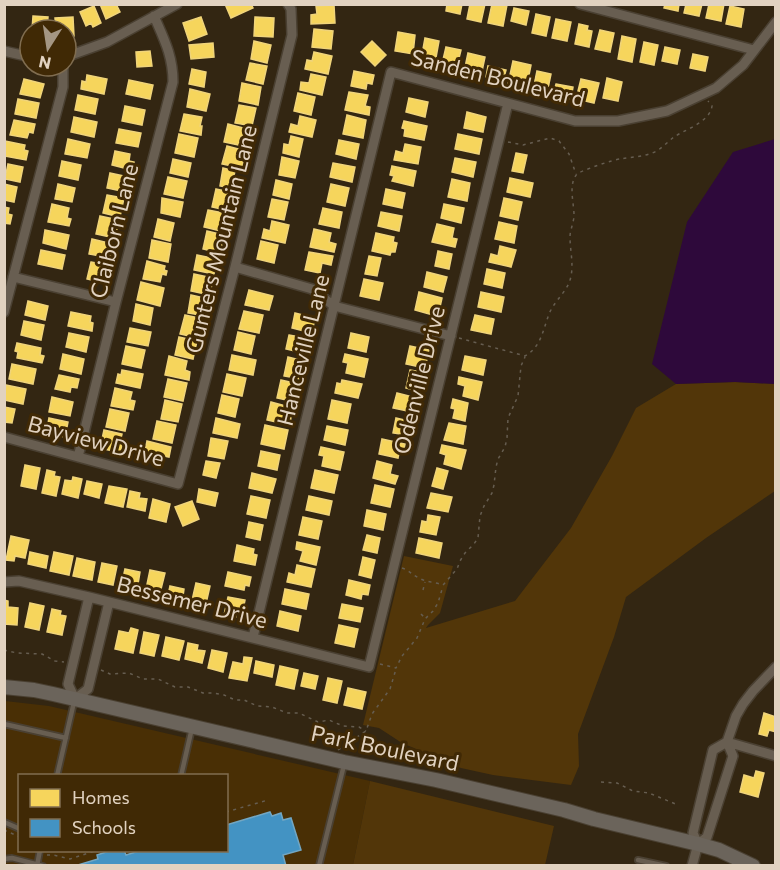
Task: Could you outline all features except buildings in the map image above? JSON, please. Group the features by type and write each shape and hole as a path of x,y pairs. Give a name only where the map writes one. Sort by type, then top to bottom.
{"main road":[{"name":"Park Boulevard","path":"4,687 34,690 341,757 564,810 698,844 726,853 753,866"}],"street":[{"path":"78,52 107,42 177,4"},
{"name":"Gunters Mountain Lane","path":"178,484 235,267 292,35 291,9 288,4"},
{"path":"580,4 754,50"},
{"name":"Claiborn Lane","path":"78,457 172,82 172,62 169,51 154,16"},
{"name":"Sanden Boulevard","path":"391,72 575,121 618,121 667,111 716,88 742,65 776,22"},
{"name":"Hanceville Lane","path":"253,637 391,72"},
{"path":"4,312 63,87 63,78"},
{"name":"Odenville Drive","path":"369,667 455,337 508,103"},
{"path":"235,267 312,289 334,306 455,337"},
{"path":"13,277 116,302"},
{"name":"Bayview Drive","path":"4,437 178,484"},
{"name":"Bessemer Drive","path":"4,582 19,581 89,597 369,667"},
{"path":"89,597 68,684 75,699 88,689 109,602"},
{"path":"698,844 693,833 713,750 727,742 736,716 753,691 776,667"},
{"path":"727,742 776,756"},
{"path":"692,866 698,844 707,837 733,756 727,742"}],"lane":[{"path":"57,774 75,699"},
{"path":"4,724 66,738"},
{"path":"181,774 193,726"},
{"path":"319,866 341,757"},
{"path":"4,822 18,828"},
{"path":"4,859 12,858 44,866"},
{"path":"638,860 666,866"}],"path":[{"path":"341,757 338,750 366,730 372,714 390,689 402,656 417,638 426,618 434,611 443,585 458,569 465,553 478,538 480,516 492,493 498,459 507,438 508,418 518,396 521,366 525,356 537,345 550,310 565,291 570,280 572,257 570,234 574,217 573,182 583,171 621,159 651,154 658,150 711,113 712,106 708,100"},
{"path":"508,142 523,146 550,138 559,141 569,154 577,175"},
{"path":"455,337 525,356"},
{"path":"401,568 406,569 420,580 443,585"},
{"path":"423,590 425,581"},
{"path":"421,614 426,618"},
{"path":"4,650 42,654 55,661 66,662"},
{"path":"380,664 396,668"},
{"path":"100,670 110,674 129,673 143,679 158,679 175,687 188,687 203,693 224,695 287,713 299,713 318,722 329,720 343,726 366,730"},
{"path":"601,782 617,783 678,805"},
{"path":"228,811 268,800"},
{"path":"4,830 18,836"},
{"path":"46,855 70,859 93,852"}],"shaded area":[{"path":"775,139 775,384 735,382 676,384 652,364 687,222 733,152"},
{"path":"735,382 775,384 775,491 626,597 614,637 578,734 579,766 571,785 493,775 461,768 402,743 379,728 363,725 404,556 453,566 440,613 426,628 515,601 571,528 636,408 676,384"},
{"path":"5,701 49,706 370,781 353,865 5,866"},
{"path":"370,781 554,826 545,865 353,865"}]}
